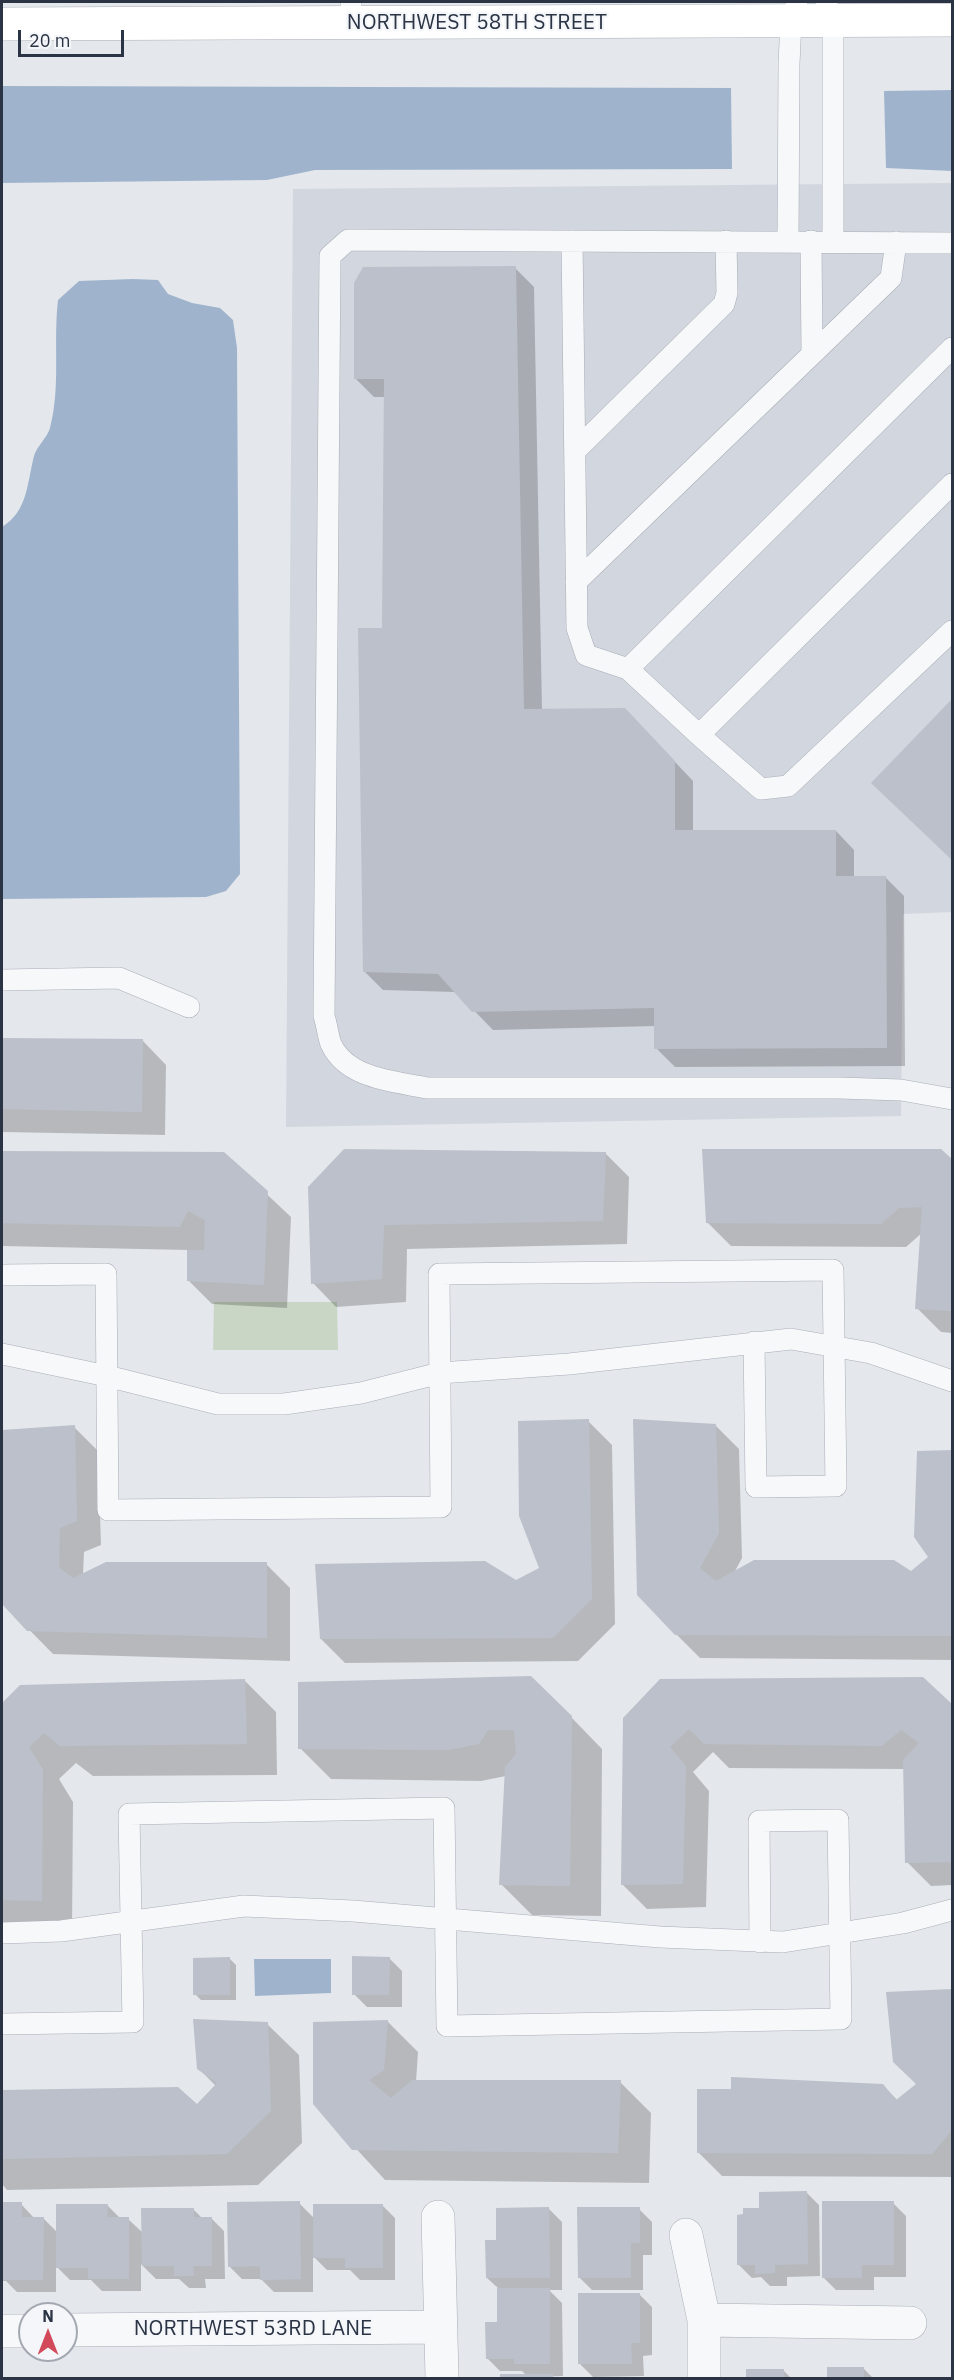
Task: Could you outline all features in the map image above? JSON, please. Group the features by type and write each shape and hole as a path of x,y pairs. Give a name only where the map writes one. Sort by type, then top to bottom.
{"street":[{"name":"NORTHWEST 58TH STREET","path":"2,24 351,13 794,11 829,11 952,21"},
{"path":"438,2217 442,2379"},
{"path":"686,2235 704,2320 704,2379"},
{"path":"704,2320 910,2323"},
{"name":"NORTHWEST 53RD LANE","path":"78,2330 439,2328"},
{"path":"2,2331 18,2331"}],"lane":[{"path":"788,241 794,11"},
{"path":"829,11 833,241"},
{"path":"952,243 348,240 338,246 330,256 324,1017 331,1045 348,1068 381,1079 427,1088 839,1088 902,1090 952,1099"},
{"path":"572,241 577,628 586,655 628,669 761,789 788,786 952,631"},
{"path":"576,450 724,304 727,293 726,241"},
{"path":"811,241 812,354"},
{"path":"576,582 891,278 896,242"},
{"path":"628,669 952,348"},
{"path":"699,735 952,484"},
{"path":"2,980 119,978 189,1006"},
{"path":"2,1275 105,1274 108,1510 441,1507 439,1274 833,1270 836,1486 756,1487 754,1342"},
{"path":"2,1354 106,1376 218,1404 284,1404 361,1393 440,1373 569,1364 792,1339 871,1353 952,1381"},
{"path":"2,2024 133,2022 129,1814 444,1809 447,2026 841,2019 838,1820 759,1821 760,1942"},
{"path":"2,1933 61,1931 244,1906 353,1911 660,1937 783,1942 903,1923 952,1910"}],"shaded area":[{"path":"952,183 952,912 903,914 901,1116 286,1127 293,189"}],"green space":[{"path":"214,1302 337,1302 338,1350 213,1350"}],"water":[{"path":"2,86 731,88 732,169 315,170 267,180 2,183"},
{"path":"952,90 952,171 886,168 884,91"},
{"path":"158,280 168,294 192,303 220,308 233,320 237,348 240,874 226,891 206,897 2,899 2,527 11,520 22,505 34,456 50,428 56,380 58,300 79,281"},
{"path":"254,1959 331,1959 331,1993 255,1996"}],"building":[{"path":"516,266 524,709 625,708 675,761 675,830 836,830 836,876 886,876 887,1048 654,1049 654,1008 472,1012 438,974 363,972 358,628 382,628 384,379 354,379 354,283 363,267"},
{"path":"952,699 952,860 871,783"},
{"path":"2,1038 143,1039 142,1112 2,1109"},
{"path":"344,1149 606,1152 603,1221 384,1225 382,1279 311,1284 308,1187"},
{"path":"702,1149 941,1149 952,1159 952,1311 915,1309 922,1207 899,1208 881,1224 706,1223"},
{"path":"2,1151 224,1152 268,1191 264,1285 187,1281 187,1250 204,1250 205,1220 188,1211 180,1227 2,1223"},
{"path":"589,1419 592,1599 553,1638 320,1639 315,1564 485,1561 516,1580 539,1568 519,1516 518,1421"},
{"path":"633,1419 716,1424 719,1533 700,1568 716,1581 754,1560 894,1560 911,1571 928,1557 914,1537 917,1451 952,1450 952,1636 675,1635 637,1595"},
{"path":"75,1425 77,1521 60,1528 59,1567 73,1578 106,1562 267,1562 267,1638 27,1631 2,1604 2,1430"},
{"path":"531,1676 572,1716 570,1886 499,1885 505,1767 516,1754 514,1730 488,1730 479,1744 449,1750 298,1749 298,1682"},
{"path":"923,1677 952,1704 952,1862 905,1863 903,1760 919,1743 901,1730 882,1746 704,1744 689,1729 670,1747 686,1766 683,1884 621,1885 623,1718 660,1679"},
{"path":"245,1679 247,1744 60,1746 44,1733 29,1747 43,1770 42,1901 2,1900 2,1703 20,1685"},
{"path":"352,1956 390,1957 389,1995 352,1995"},
{"path":"230,1957 230,1995 193,1995 193,1958"},
{"path":"952,1989 952,2130 932,2154 697,2153 697,2089 731,2089 731,2077 883,2084 896,2100 916,2084 893,2062 886,1992"},
{"path":"193,2019 268,2022 271,2111 227,2154 2,2159 2,2090 178,2087 197,2104 217,2083 197,2069"},
{"path":"388,2020 384,2070 369,2080 391,2098 412,2080 621,2080 618,2153 352,2150 313,2104 313,2022"},
{"path":"807,2191 808,2264 775,2265 775,2273 755,2274 755,2265 737,2265 737,2215 743,2214 743,2208 759,2208 759,2192"},
{"path":"300,2201 301,2279 260,2280 260,2266 228,2267 227,2202"},
{"path":"822,2201 894,2201 894,2265 862,2265 862,2278 822,2278"},
{"path":"2,2202 22,2202 22,2217 44,2217 43,2280 2,2280"},
{"path":"56,2204 108,2204 107,2217 129,2217 129,2279 88,2279 88,2268 56,2268"},
{"path":"313,2204 383,2204 383,2268 345,2268 345,2258 313,2258"},
{"path":"549,2207 550,2278 486,2278 485,2240 496,2240 496,2208"},
{"path":"577,2207 640,2207 640,2243 631,2243 631,2278 578,2278"},
{"path":"141,2208 194,2208 194,2217 212,2217 212,2266 193,2266 194,2276 174,2276 174,2266 142,2266"},
{"path":"497,2288 550,2288 550,2364 514,2364 514,2359 486,2359 485,2322 497,2322"},
{"path":"578,2293 640,2293 640,2343 631,2343 632,2364 578,2364"},
{"path":"827,2367 864,2367 864,2378 827,2378"},
{"path":"746,2369 784,2369 784,2378 746,2378"},
{"path":"500,2374 553,2374 553,2378 500,2378"}]}
